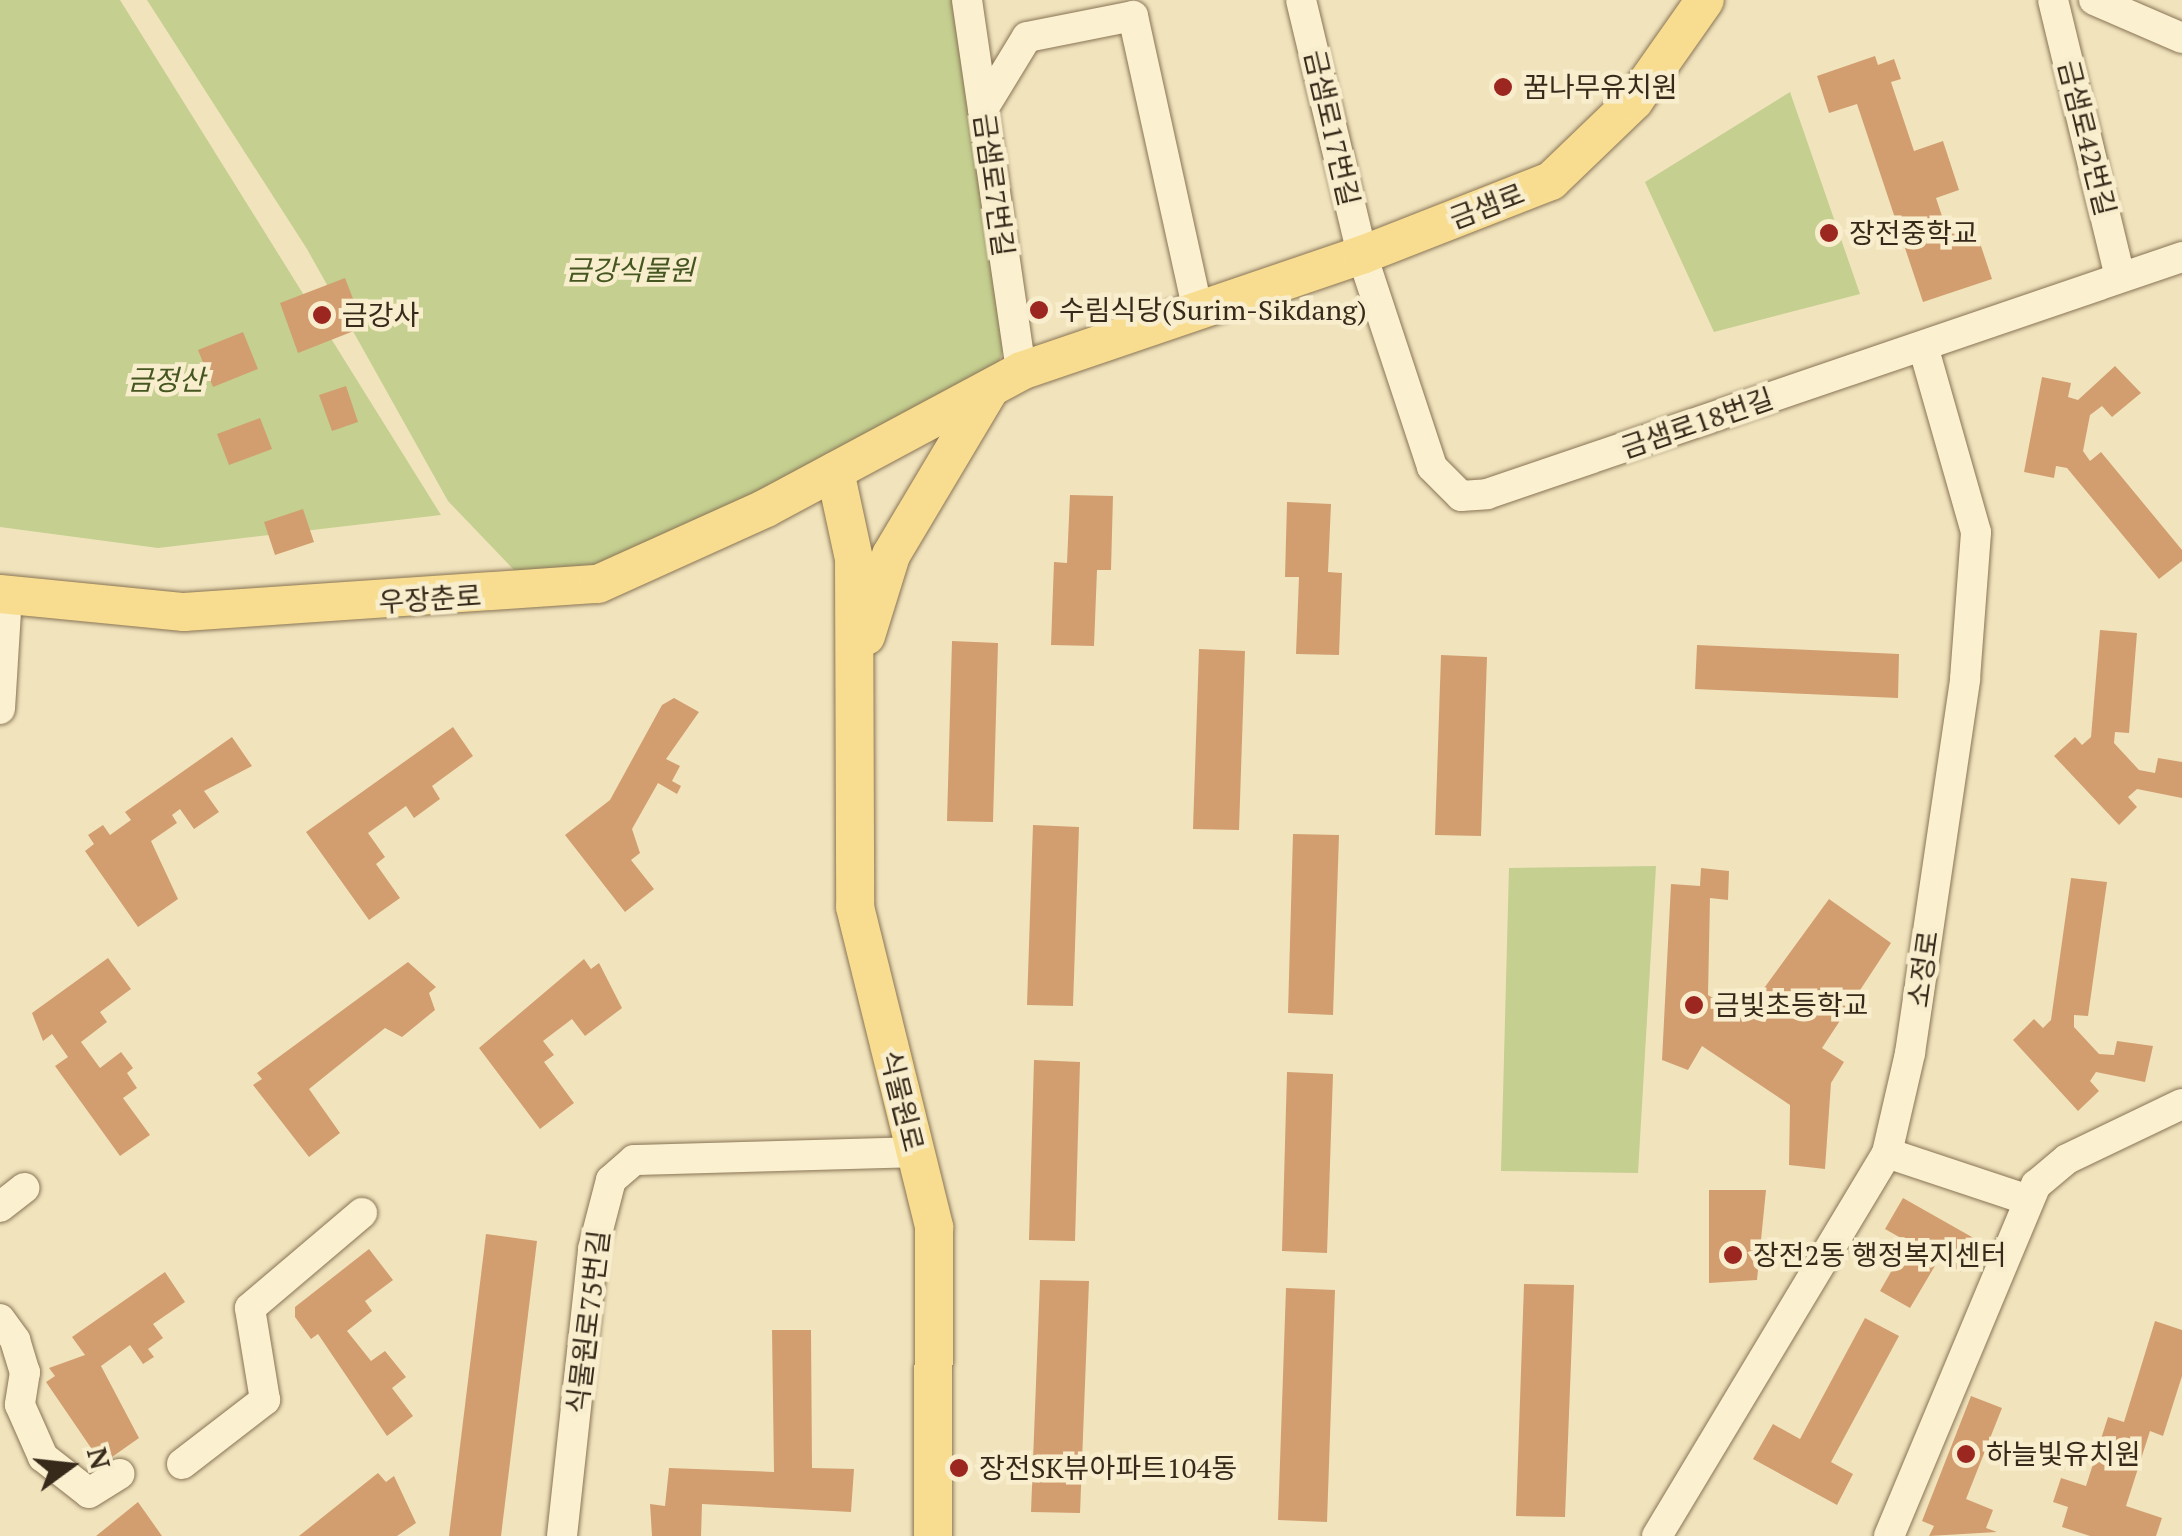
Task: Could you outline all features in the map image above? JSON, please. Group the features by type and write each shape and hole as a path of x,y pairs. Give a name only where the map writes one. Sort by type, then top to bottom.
{"main road":[{"name":"금샘로","path":"835,471 1006,380 1362,255 1551,181 1634,100 1704,0"},
{"name":"식물원로","path":"857,667 891,555 1006,380"},
{"name":"식물원로","path":"835,471 854,559 854,907 934,1227 933,1536"},
{"name":"우장춘로","path":"4,594 184,612 598,584 835,471"}],"street":[{"name":"금샘로7번길","path":"966,0 982,109 1006,380"},
{"name":"금샘로17번길","path":"1302,0 1362,255"},
{"name":"금샘로42번길","path":"2053,0 2120,276"},
{"path":"2094,0 2182,38"},
{"path":"982,109 1027,37 1132,16 1198,311"},
{"name":"금샘로18번길","path":"1362,255 1432,467 1461,496 2182,257"},
{"name":"소정로","path":"1656,1536 1887,1152 1910,1053 1962,698 1976,532 1923,346"},
{"path":"0,710 4,594"},
{"path":"1890,1536 2028,1200 2067,1159 2182,1104"},
{"name":"식물원로75번길","path":"562,1536 593,1250 611,1180 634,1160 914,1152"},
{"path":"1887,1152 2028,1200"},
{"path":"182,1464 265,1400 250,1308 362,1214"},
{"path":"0,1319 15,1340 25,1372 20,1405 43,1457 89,1494 120,1474"}],"green space":[{"name":"금정산","path":"0,0 120,0 441,515 158,548 0,527"},
{"name":"금강식물원","path":"147,0 954,0 1003,350 990,389 539,596 448,501 307,249"},
{"path":"1790,92 1860,294 1714,332 1645,182"},
{"path":"1656,866 1638,1173 1501,1171 1509,868"}],"building":[{"path":"1875,56 1878,65 1894,59 1901,79 1891,82 1914,151 1943,141 1959,190 1936,198 1948,234 1965,228 1970,243 1979,240 1992,279 1923,302 1857,104 1829,113 1817,76"},
{"name":"금강사","path":"345,278 364,327 298,353 280,303"},
{"path":"243,332 258,369 213,387 198,350"},
{"path":"2115,366 2141,393 2112,417 2102,406 2090,415 2083,451 2090,461 2101,452 2182,550 2182,561 2159,579 2067,468 2056,466 2054,478 2024,472 2042,377 2071,383 2068,397 2078,400"},
{"path":"346,386 358,422 332,431 319,395"},
{"path":"260,418 272,449 229,465 217,434"},
{"path":"1070,495 1113,496 1111,570 1097,570 1094,646 1051,645 1054,562 1067,563"},
{"path":"1287,502 1331,504 1328,572 1342,573 1339,655 1296,654 1299,577 1285,577"},
{"path":"303,509 314,542 275,555 264,522"},
{"path":"2100,630 2137,633 2129,733 2115,732 2114,743 2139,770 2155,773 2158,758 2182,762 2182,798 2137,789 2128,797 2137,807 2119,825 2054,756 2075,737 2082,745 2091,737"},
{"path":"952,641 998,643 993,822 947,821"},
{"path":"1697,645 1899,654 1898,698 1695,689"},
{"path":"1199,649 1245,651 1239,830 1193,829"},
{"path":"1441,655 1487,657 1481,836 1435,835"},
{"path":"674,698 699,712 666,759 680,766 672,781 681,786 677,794 658,783 632,829 640,853 631,860 654,889 625,912 565,835 610,800 662,705"},
{"path":"453,727 473,756 432,786 440,799 414,818 406,806 368,833 385,857 376,864 400,898 369,920 306,832"},
{"path":"232,737 252,766 204,791 219,812 194,829 180,809 172,815 177,823 151,841 178,899 138,927 85,851 94,844 88,835 103,825 110,835 131,820 125,812"},
{"path":"1033,825 1079,827 1073,1006 1027,1005"},
{"path":"1293,834 1339,835 1333,1015 1288,1013"},
{"name":"금빛초등학교","path":"1701,868 1729,871 1728,900 1710,898 1708,995 1743,1017 1829,899 1891,943 1822,1048 1844,1062 1831,1083 1825,1169 1789,1165 1790,1105 1702,1046 1688,1070 1662,1060 1671,884 1700,886"},
{"path":"2071,878 2107,882 2088,1016 2074,1015 2074,1027 2099,1054 2114,1055 2117,1041 2153,1046 2145,1082 2096,1072 2090,1081 2099,1091 2078,1111 2013,1040 2034,1019 2043,1028 2051,1020"},
{"path":"108,958 131,989 100,1012 107,1022 81,1042 100,1068 121,1052 133,1068 127,1073 137,1088 123,1098 150,1135 120,1156 55,1066 68,1057 52,1034 43,1041 32,1013"},
{"path":"584,959 591,969 599,963 622,1008 585,1036 572,1019 543,1041 554,1055 544,1062 574,1103 540,1129 479,1048"},
{"path":"408,962 436,987 429,993 435,1010 402,1037 385,1028 309,1089 340,1133 309,1157 253,1085 262,1079 257,1073"},
{"path":"1034,1060 1080,1062 1075,1241 1029,1240"},
{"path":"1287,1072 1333,1074 1327,1253 1282,1251"},
{"name":"장전2동 행정복지센터","path":"1709,1190 1766,1190 1757,1280 1709,1283"},
{"path":"1903,1198 1979,1241 1961,1272 1939,1259 1910,1308 1880,1291 1908,1242 1885,1229"},
{"path":"486,1234 537,1241 501,1536 449,1536"},
{"path":"369,1249 393,1280 365,1301 372,1311 347,1331 371,1361 385,1351 406,1377 392,1388 413,1416 387,1436 318,1334 311,1339 295,1317 295,1307"},
{"path":"165,1272 185,1302 153,1324 163,1338 148,1349 154,1357 143,1364 130,1345 101,1366 139,1438 102,1464 46,1382 55,1376 49,1368 85,1355 72,1337"},
{"path":"1040,1280 1089,1281 1080,1513 1031,1512"},
{"path":"1524,1284 1574,1285 1565,1517 1516,1516"},
{"path":"1286,1288 1335,1290 1327,1522 1278,1520"},
{"path":"1865,1318 1899,1336 1831,1462 1853,1474 1837,1505 1753,1459 1773,1424 1800,1439"},
{"path":"2155,1321 2182,1330 2182,1376 2163,1436 2150,1431 2126,1506 2162,1518 2156,1536 2090,1536 2062,1527 2068,1507 2053,1502 2061,1478 2086,1486 2108,1417 2124,1422"},
{"path":"772,1330 811,1330 812,1468 854,1469 851,1512 702,1504 701,1536 652,1536 650,1504 665,1506 669,1468 774,1472"},
{"name":"하늘빛유치원","path":"1971,1396 2002,1408 1966,1499 1993,1510 1986,1528 1997,1532 1929,1536 1934,1526 1922,1521"},
{"path":"378,1473 386,1482 394,1476 416,1523 397,1536 299,1536"},
{"path":"138,1502 162,1536 96,1536"}],"place":[{"name":"꿈나무유치원","path":"1503,87"},
{"name":"장전중학교","path":"1829,233"},
{"name":"수림식당(Surim-Sikdang)","path":"1039,310"},
{"name":"금강사","path":"322,315"},
{"name":"금빛초등학교","path":"1694,1005"},
{"name":"장전2동 행정복지센터","path":"1733,1255"},
{"name":"하늘빛유치원","path":"1966,1454"},
{"name":"장전SK뷰아파트104동","path":"959,1468"}]}
